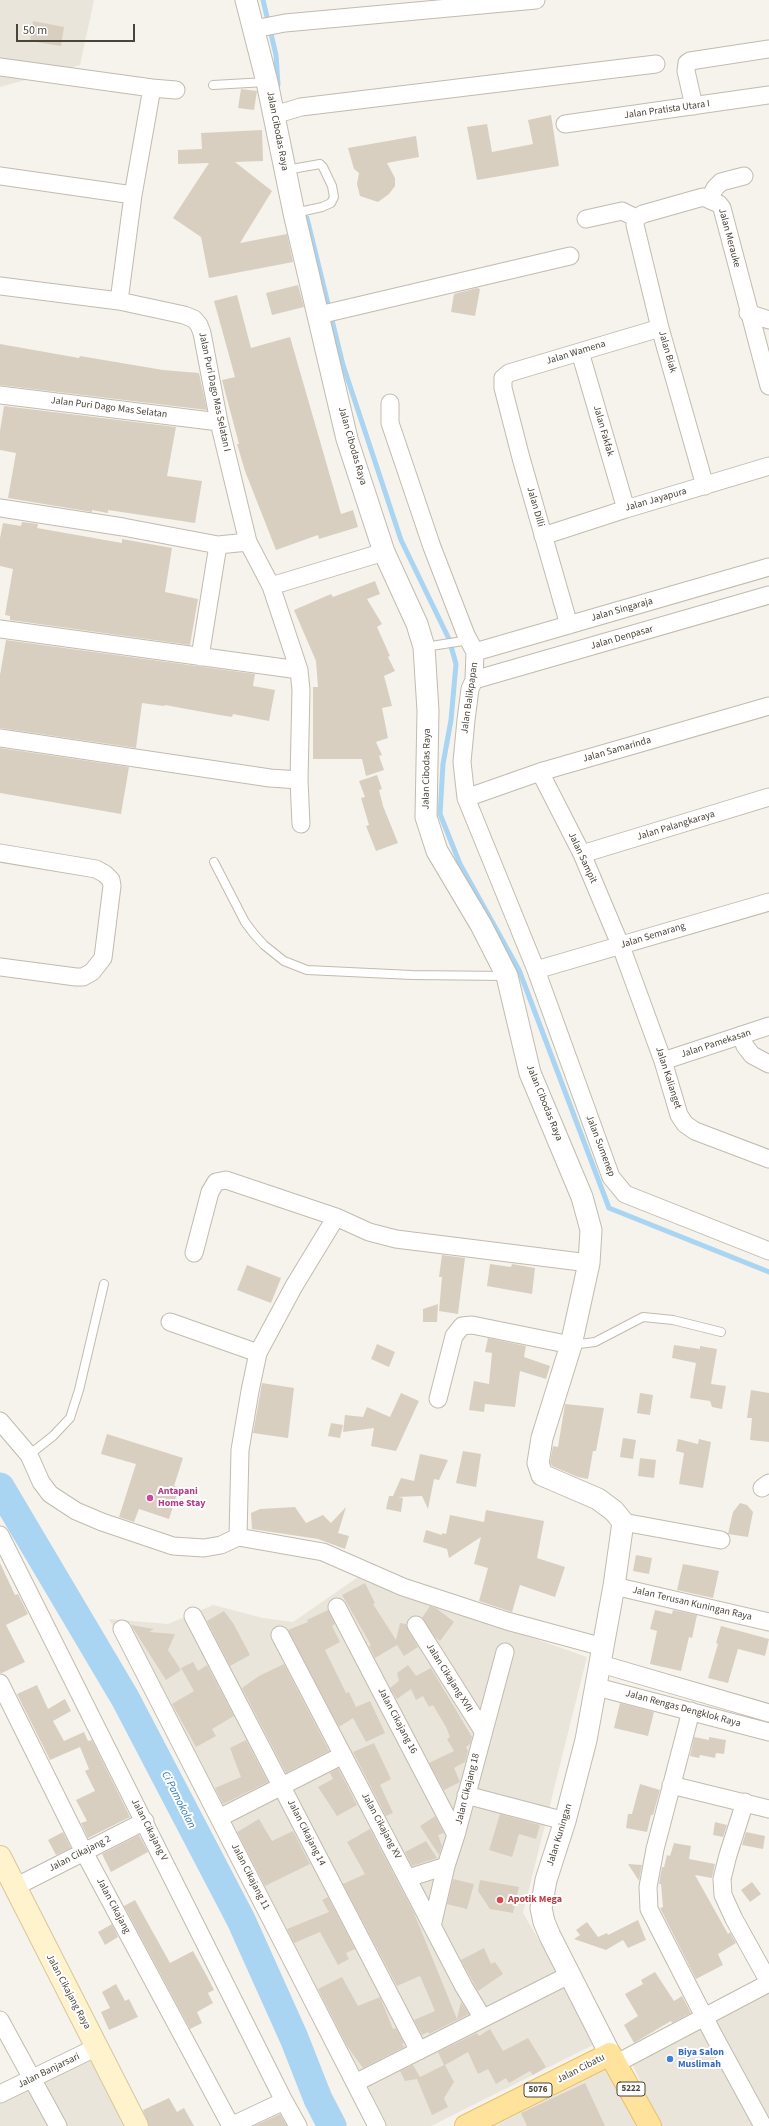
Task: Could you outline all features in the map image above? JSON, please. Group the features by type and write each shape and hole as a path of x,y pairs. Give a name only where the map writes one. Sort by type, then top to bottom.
{"main road":[{"name":"Jalan Cikajang Raya","path":"0,1857 137,2126"},
{"name":"Jalan Kuningan","path":"614,2059 647,2125"},
{"name":"Jalan Cibatu","path":"466,2126 614,2059"}],"street":[{"name":"Jalan Cibodas Raya","path":"246,0 260,28 267,82 281,113 285,171 294,213 327,314 347,439 384,552 417,624 434,645 428,711 428,784 426,817 437,851 480,925 507,976 530,1073 582,1197 591,1230 589,1263 571,1345 538,1454 539,1470 546,1478 598,1499 614,1511 623,1522"},
{"path":"260,28 387,6 536,0"},
{"path":"694,106 686,71 690,61 695,58 769,49"},
{"path":"281,113 324,104 656,64"},
{"path":"0,67 176,90"},
{"path":"119,301 133,195 152,88"},
{"name":"Jalan Pratista Utara I","path":"565,124 769,96"},
{"path":"0,176 133,195"},
{"path":"709,199 715,188 721,182 744,176"},
{"name":"Jalan Merauke","path":"636,218 643,214 703,197 719,204 722,208 748,313 769,386"},
{"path":"586,219 622,211 636,218"},
{"name":"Jalan Biak","path":"636,218 635,225 660,328 705,486"},
{"path":"327,314 570,256"},
{"name":"Jalan Puri Dago Mas Selatan I","path":"0,286 119,301 184,315 194,319 199,325 202,333 219,422 248,542 271,586 299,670 301,690 301,824"},
{"path":"748,313 769,320"},
{"name":"Jalan Wamena","path":"503,388 503,378 509,373 660,328"},
{"name":"Jalan Fakfak","path":"580,352 626,509"},
{"name":"Jalan Dilli","path":"503,388 521,458 569,625"},
{"name":"Jalan Puri Dago Mas Selatan","path":"0,395 219,422"},
{"name":"Jalan Balikpapan","path":"390,403 390,423 467,645 474,680 470,689 462,762 466,798 536,970"},
{"name":"Jalan Jayapura","path":"544,536 626,509 769,466"},
{"path":"0,508 123,527 218,545 248,542"},
{"path":"200,657 218,545"},
{"path":"271,586 384,552"},
{"name":"Jalan Singaraja","path":"467,645 569,625 769,567"},
{"name":"Jalan Denpasar","path":"474,680 769,595"},
{"path":"0,629 299,670"},
{"name":"Jalan Samarinda","path":"466,798 540,772 769,706"},
{"path":"0,738 270,778 300,780"},
{"name":"Jalan Sampit","path":"540,772 582,854 621,946"},
{"name":"Jalan Palangkaraya","path":"582,854 769,797"},
{"path":"0,853 96,869 105,874 111,880 112,886 103,958 92,972 83,977 76,977 0,967"},
{"name":"Jalan Semarang","path":"536,970 769,902"},
{"name":"Jalan Kalianget","path":"621,946 663,1061 679,1114 685,1124 695,1131 769,1159"},
{"name":"Jalan Sumenep","path":"536,970 615,1184 625,1194 769,1251"},
{"name":"Jalan Pamekasan","path":"663,1061 769,1026"},
{"path":"741,1035 745,1046 752,1055 769,1064"},
{"path":"194,1253 210,1192 216,1182 226,1180 336,1217 369,1232 396,1239 589,1263"},
{"path":"238,1537 240,1450 258,1353 294,1286 336,1217"},
{"path":"170,1322 258,1353"},
{"path":"438,1398 454,1336 462,1326 472,1325 571,1345"},
{"path":"0,1420 29,1455 40,1482 50,1494 64,1505 102,1522 173,1546 189,1548 221,1545 238,1537 323,1552 403,1587 507,1621 602,1656 769,1713"},
{"path":"623,1522 721,1540"},
{"name":"Jalan Kuningan","path":"614,2059 544,1922 541,1908 546,1880 565,1821 586,1740 597,1687 623,1522"},
{"name":"Jalan Cikajang V","path":"0,1536 145,1821 284,2101 298,2126"},
{"name":"Jalan Terusan Kuningan Raya","path":"614,1586 769,1622"},
{"name":"Jalan Cikajang 16","path":"337,1607 456,1835"},
{"name":"Jalan Cikajang 14","path":"192,1616 418,2051"},
{"name":"Jalan Cikajang XVII","path":"416,1625 483,1731"},
{"name":"Jalan Cikajang 11","path":"122,1629 377,2126"},
{"name":"Jalan Cikajang XV","path":"280,1635 432,1926 482,2017"},
{"name":"Jalan Cikajang 18","path":"432,1926 446,1866 456,1835 505,1652"},
{"name":"Jalan Cikajang","path":"0,1683 84,1852 231,2126"},
{"name":"Jalan Rengas Dengklok Raya","path":"597,1687 769,1732"},
{"path":"691,1711 655,1849 647,1897 649,1909 703,2016 763,2126"},
{"path":"219,1818 343,1755"},
{"path":"671,1785 769,1809"},
{"path":"466,1795 565,1821"},
{"path":"614,2059 769,1982 722,1894 722,1879 728,1855 745,1802"},
{"name":"Jalan Cikajang 2","path":"15,1887 145,1821"},
{"path":"408,1878 446,1866"},
{"path":"355,2083 482,2017 570,1975"},
{"path":"0,2020 58,2126"},
{"name":"Jalan Banjarsari","path":"0,2094 98,2047"},
{"path":"231,2126 284,2101"}],"lane":[{"path":"213,85 267,82"},
{"path":"285,171 320,164 332,186 334,197 331,203 294,213"},
{"path":"434,645 467,645"},
{"path":"214,862 245,922 254,934 264,945 284,961 306,970 412,975 507,976"},
{"path":"29,1455 53,1436 70,1418 79,1390 104,1284"},
{"path":"571,1345 595,1342 642,1317 673,1320 721,1332"}],"shaded area":[{"path":"0,0 94,0 80,65 0,87"},
{"path":"358,1577 587,1657 523,1913 599,2042 431,2126 372,2126 109,1619 168,1624 213,1605 263,1618 293,1622"},
{"path":"769,1986 769,2126 661,2126 629,2057"},
{"path":"95,2049 135,2126 0,2126 0,2098"},
{"path":"604,2063 637,2126 490,2126"}],"building":[{"path":"33,21 64,27 61,46 30,41"},
{"path":"241,89 257,91 254,110 238,108"},
{"path":"551,115 559,166 477,180 467,127 487,124 492,152 533,144 528,120"},
{"path":"262,130 263,161 235,162 272,191 240,243 287,234 293,262 209,278 201,237 173,218 209,163 178,164 178,150 202,149 201,133"},
{"path":"416,136 419,157 387,163 395,178 395,186 389,194 378,202 360,196 357,184 359,173 354,169 348,148"},
{"path":"298,285 304,307 272,315 266,293"},
{"path":"477,288 480,289 475,316 451,312 454,294"},
{"path":"237,295 251,348 290,337 341,514 353,510 358,527 319,539 318,535 276,550 245,471 222,380 235,377 214,301"},
{"path":"0,344 79,358 80,356 163,370 199,373 207,410 0,385"},
{"path":"4,406 176,427 167,476 202,481 195,523 108,510 108,513 92,510 92,512 8,498 16,453 0,450 0,431"},
{"path":"22,522 38,524 37,528 122,543 122,539 172,548 165,592 198,599 190,645 10,620 10,616 5,615 13,569 0,566 0,538 3,523 21,526"},
{"path":"375,581 380,594 367,599 382,624 377,627 395,671 384,676 392,706 382,708 388,738 376,742 382,755 379,756 384,770 366,776 362,759 313,759 313,687 318,687 316,661 294,610 331,594 333,597"},
{"path":"6,640 255,674 253,686 275,690 269,721 233,714 232,717 165,705 142,703 136,748 0,728 0,675"},
{"path":"0,748 129,767 121,814 0,793"},
{"path":"377,775 382,789 379,790 383,806 398,843 376,851 366,826 369,825 361,798 365,797 359,781"},
{"path":"442,1255 465,1258 458,1314 439,1311 442,1277 439,1277"},
{"path":"490,1264 511,1267 512,1264 535,1268 532,1294 487,1286"},
{"path":"247,1265 281,1278 271,1303 237,1290"},
{"path":"438,1304 437,1322 423,1322 423,1309"},
{"path":"488,1338 526,1346 524,1357 550,1366 546,1379 520,1371 515,1407 485,1404 484,1412 469,1410 474,1381 489,1384 492,1353 485,1352"},
{"path":"377,1344 395,1352 389,1367 371,1359"},
{"path":"674,1345 700,1349 700,1346 717,1349 711,1384 726,1386 722,1409 712,1407 710,1401 690,1398 696,1363 672,1358"},
{"path":"262,1383 294,1388 288,1438 253,1433"},
{"path":"751,1390 769,1393 769,1442 750,1440 752,1418 747,1418"},
{"path":"401,1393 419,1401 396,1451 371,1446 374,1428 343,1432 345,1415 363,1417 367,1407 390,1417"},
{"path":"640,1393 653,1395 650,1415 637,1413"},
{"path":"565,1404 604,1408 596,1451 593,1451 588,1479 578,1477 552,1466 550,1462 553,1446 558,1447"},
{"path":"331,1423 343,1425 340,1438 328,1436"},
{"path":"107,1434 183,1458 174,1486 179,1488 169,1519 139,1509 134,1522 119,1517 136,1464 101,1454"},
{"path":"623,1438 636,1440 633,1459 620,1457"},
{"path":"678,1439 698,1444 699,1439 711,1442 703,1488 679,1484 684,1453 676,1451"},
{"path":"463,1451 481,1454 476,1487 456,1483"},
{"path":"420,1454 448,1460 439,1480 434,1479 428,1509 422,1496 398,1497 403,1498 401,1512 386,1509 389,1496 393,1496 401,1478 414,1481"},
{"path":"640,1458 656,1460 654,1478 638,1476"},
{"path":"740,1503 747,1505 753,1512 748,1537 728,1534 733,1512"},
{"path":"295,1507 306,1523 323,1515 331,1523 346,1507 338,1533 349,1536 345,1549 318,1539 252,1529 251,1513 260,1509"},
{"path":"486,1510 544,1521 537,1558 565,1567 555,1597 520,1585 512,1612 479,1601 488,1568 474,1564 481,1537 449,1558 447,1549 423,1542 426,1530 442,1535 442,1533 446,1534 450,1515 484,1522"},
{"path":"636,1555 652,1558 649,1574 633,1571"},
{"path":"0,1563 15,1595 18,1594 28,1614 6,1625 25,1662 2,1673 0,1673"},
{"path":"683,1564 719,1571 713,1598 677,1590"},
{"path":"365,1583 375,1603 373,1604 396,1640 400,1623 406,1624 418,1647 404,1656 397,1645 375,1658 369,1646 371,1645 342,1595"},
{"path":"430,1606 436,1608 454,1622 440,1641 435,1637 422,1618"},
{"path":"328,1610 335,1624 332,1626 340,1642 325,1650 346,1693 349,1692 356,1707 370,1701 385,1733 366,1742 353,1718 339,1727 288,1630 308,1622 307,1620"},
{"path":"655,1610 672,1614 673,1610 697,1615 692,1638 689,1637 681,1671 650,1664 657,1631 650,1629"},
{"path":"224,1611 233,1623 250,1655 230,1666 207,1621"},
{"path":"131,1625 154,1629 149,1632 175,1634 168,1650 181,1670 166,1680"},
{"path":"721,1626 769,1639 765,1656 738,1649 728,1683 708,1678 718,1644 716,1643"},
{"path":"193,1662 198,1671 207,1665 234,1716 212,1729 216,1736 196,1747 172,1704 194,1691 181,1668"},
{"path":"284,1664 329,1751 286,1773 242,1688 259,1676"},
{"path":"408,1665 416,1676 431,1668 472,1737 470,1744 466,1747 468,1751 465,1762 454,1768 460,1782 444,1790 429,1763 454,1751 447,1739 450,1737 446,1727 433,1705 429,1707 423,1696 416,1700 411,1689 397,1699 390,1688 399,1681 397,1673"},
{"path":"37,1685 48,1709 65,1699 71,1711 53,1721 64,1741 84,1732 88,1741 92,1740 130,1817 88,1838 81,1823 87,1821 76,1800 95,1791 85,1771 89,1769 80,1747 50,1760 17,1694"},
{"path":"620,1703 654,1712 648,1736 614,1728"},
{"path":"694,1737 709,1740 709,1737 726,1740 724,1754 716,1753 715,1758 700,1755 699,1758 690,1756"},
{"path":"246,1740 268,1782 223,1804 215,1788 241,1777 230,1748"},
{"path":"374,1743 391,1779 380,1785 393,1813 386,1816 353,1752"},
{"path":"338,1768 357,1805 337,1816 318,1787 333,1779 330,1773"},
{"path":"640,1784 660,1790 653,1815 651,1815 647,1832 626,1828 628,1814 632,1814"},
{"path":"500,1814 540,1825 536,1839 519,1834 512,1857 489,1850"},
{"path":"435,1816 444,1833 438,1835 442,1846 439,1855 420,1826"},
{"path":"259,1819 272,1841 293,1831 310,1864 265,1886 237,1832"},
{"path":"715,1822 727,1825 723,1837 713,1835"},
{"path":"370,1829 414,1913 457,2019 461,2002 469,2014 429,2034 428,2032 422,2035 414,2020 435,2011 420,1976 397,1986 343,1884 365,1874 347,1842"},
{"path":"63,1832 71,1848 56,1855 48,1840"},
{"path":"746,1832 765,1836 763,1849 742,1845"},
{"path":"139,1835 148,1852 111,1872 102,1854"},
{"path":"426,1841 437,1858 412,1866 405,1852"},
{"path":"674,1843 691,1846 689,1859 715,1864 712,1878 695,1875 728,1934 730,1932 736,1943 718,1954 723,1965 696,1979 660,1908 663,1907 661,1884 659,1884 662,1867 664,1867 667,1855 670,1856"},
{"path":"628,1864 642,1865 639,1881"},
{"path":"453,1879 474,1884 467,1909 447,1904"},
{"name":"Apotik Mega","path":"480,1880 519,1887 513,1913 490,1909 478,1891"},
{"path":"752,1882 761,1894 750,1902 741,1890"},
{"path":"328,1897 355,1949 346,1953 349,1959 338,1965 320,1932 294,1943 287,1929 329,1912 322,1900"},
{"path":"135,1900 170,1963 193,1951 214,1990 208,1993 213,2003 197,2012 202,2023 190,2029 124,1906"},
{"path":"638,1920 646,1940 628,1948 623,1940 606,1950 574,1939 580,1935 576,1930 587,1922 598,1937 607,1933 608,1935"},
{"path":"112,1924 118,1937 105,1945 98,1932"},
{"path":"484,1948 491,1964 495,1962 503,1974 478,1991 461,1960"},
{"path":"655,1972 674,2001 682,1996 691,2013 672,2023 671,2021 634,2043 624,2025 638,2016 625,1994 643,1984 641,1980"},
{"path":"342,1977 358,2006 380,1997 393,2029 396,2028 404,2043 402,2044 404,2047 363,2068 347,2046 318,1989"},
{"path":"116,1984 125,2001 129,1999 138,2017 109,2030 101,2012 110,2008 102,1992"},
{"path":"490,2029 503,2051 528,2038 546,2067 533,2075 530,2071 509,2083 506,2078 496,2084 488,2069 478,2074 468,2052 445,2065 454,2082 444,2098 448,2107 432,2115 417,2079 405,2081 400,2071 413,2065 420,2077 444,2065 438,2052 477,2033 479,2036"},
{"path":"585,2083 605,2126 527,2126 521,2113"},
{"path":"169,2098 177,2112 184,2108 194,2126 149,2126 143,2110"},
{"path":"280,2114 287,2126 254,2126"}],"waterway":[{"path":"263,0 276,55 278,85"},
{"path":"307,218 343,365 401,540 449,639 456,664 451,720 443,764 440,814 460,864 519,970 609,1208 769,1272"},
{"name":"Ci Pamokolan","path":"0,1487 125,1698 241,1920 294,2038 318,2099 332,2126"}],"place":[{"name":"Antapani Home Stay","path":"150,1498"},
{"name":"Apotik Mega","path":"500,1900"},
{"name":"Biya Salon Muslimah","path":"670,2059"}]}
